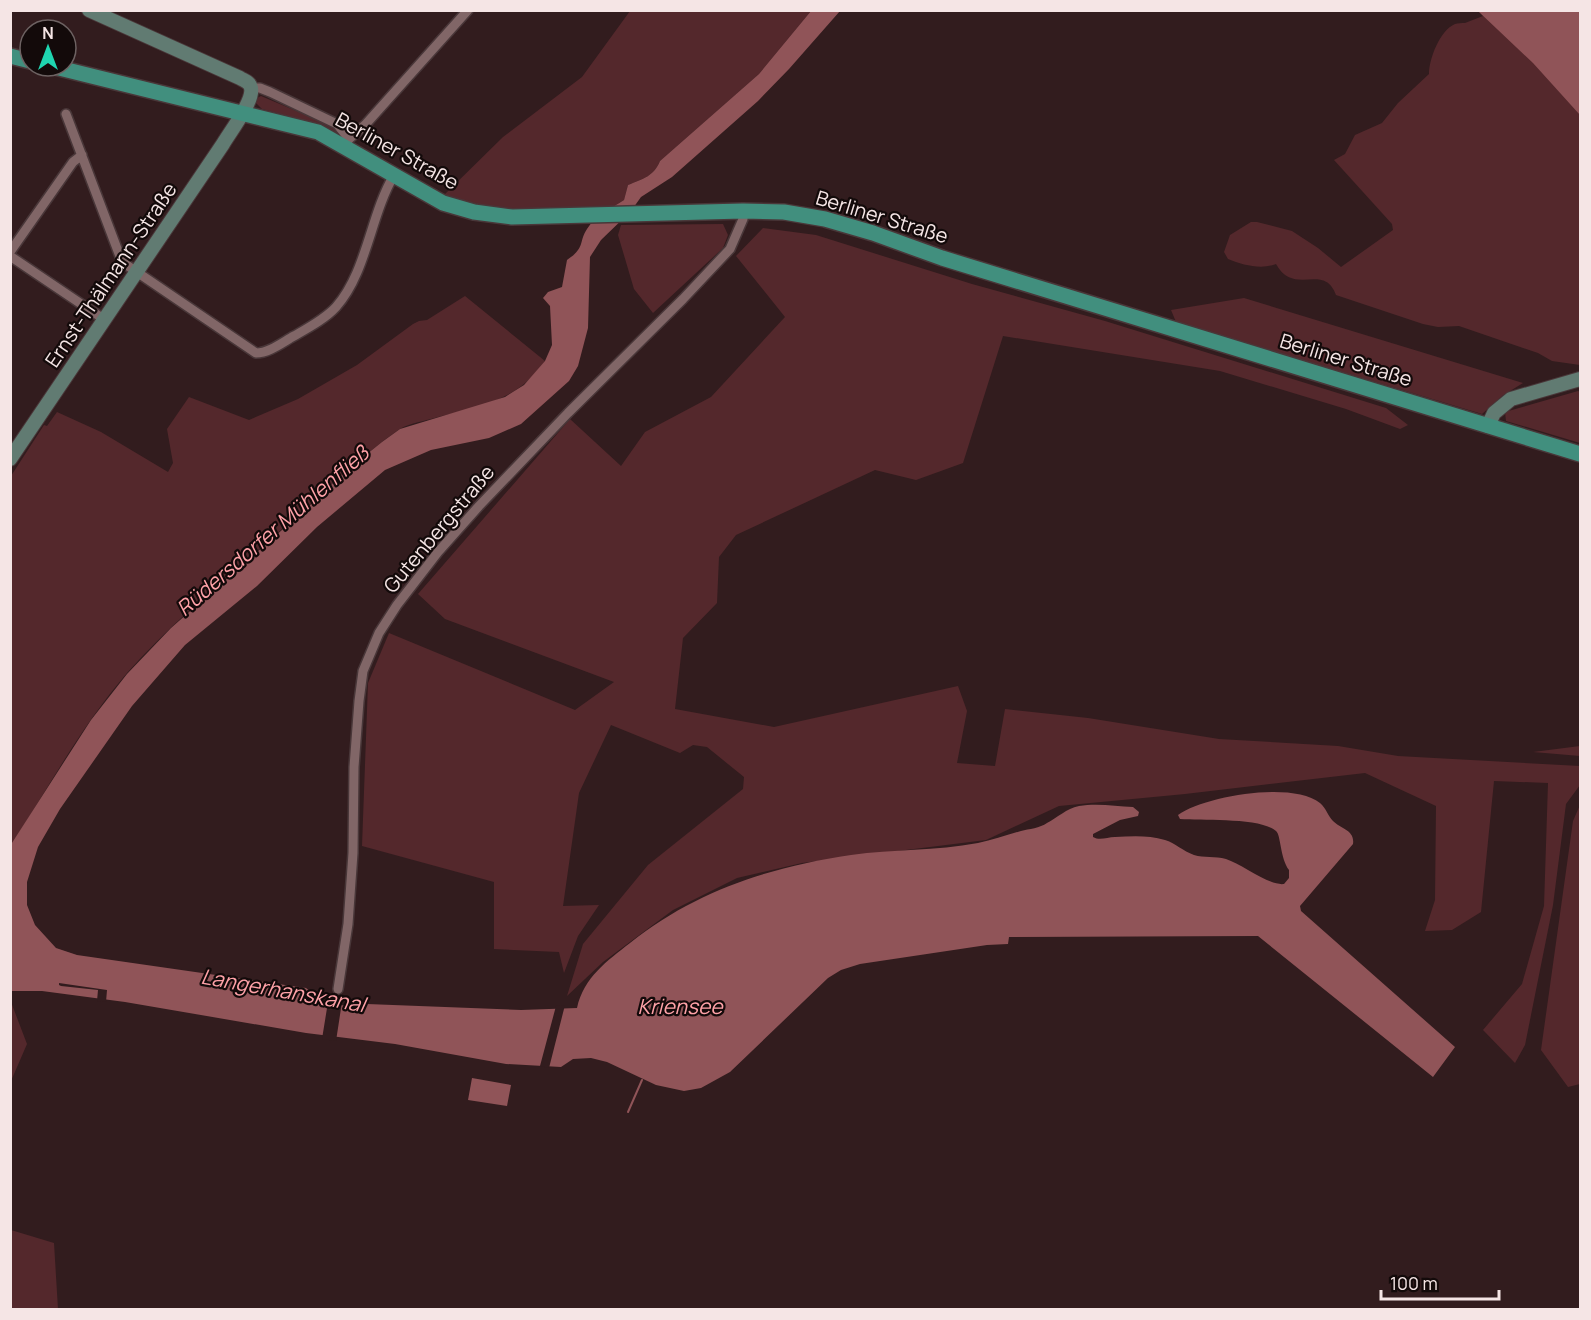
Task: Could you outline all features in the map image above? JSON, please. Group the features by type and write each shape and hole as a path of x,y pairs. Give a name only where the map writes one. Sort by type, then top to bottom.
{"main road":[{"path":"89,10 240,78 251,88"},
{"name":"Berliner Straße","path":"78,73 318,132 347,143 394,175 443,203 474,212 512,218 743,211 800,214 835,221 942,258 1581,454"},
{"name":"Ernst-Thälmann-Straße","path":"10,459 58,391 243,112 251,95 251,88"},
{"path":"1488,426 1494,413 1511,399 1581,379"}],"street":[{"path":"251,88 260,88 270,92 337,124 347,143 468,10"},
{"path":"66,114 121,259 250,350 260,353 296,335 328,315 336,306 355,275 376,211 394,175"},
{"path":"82,155 74,162 10,254 105,320"},
{"name":"Gutenbergstraße","path":"338,989 348,924 353,853 354,767 358,701 366,662 379,633 397,605 438,552 479,506 730,249 743,219 743,211"}],"shaded area":[{"path":"630,11 811,11 759,74 660,161 651,174 628,185 624,200 608,210 567,207 511,209 485,206 444,195 503,137 582,77"},
{"path":"1478,11 1580,61 1580,365 1552,361 1538,353 1459,326 1438,327 1423,324 1336,295 1331,286 1324,281 1291,278 1283,273 1276,264 1264,267 1246,265 1228,259 1224,252 1230,235 1251,222 1257,222 1292,231 1341,267 1393,230 1392,224 1334,160 1345,154 1355,135 1382,123 1398,103 1429,74 1433,53 1445,32 1455,24 1483,16"},
{"path":"261,96 327,124 342,134 314,123 262,109 256,103 257,98"},
{"path":"723,224 728,235 723,248 653,313 634,289 618,235 621,225"},
{"path":"763,228 816,235 972,284 1105,321 1386,408 1408,425 1400,429 1346,409 1220,371 1003,336 963,463 916,480 875,470 736,535 719,557 717,603 683,638 675,709 774,727 958,686 967,711 957,763 995,766 1005,709 1088,718 1219,739 1338,746 1398,756 1580,766 1580,785 1566,804 1553,905 1525,1045 1515,1063 1483,1030 1522,984 1544,906 1548,783 1494,781 1481,912 1452,930 1425,931 1435,900 1436,806 1365,773 1059,806 986,840 802,863 737,878 673,910 603,962 567,996 583,944 648,865 743,789 744,777 707,747 693,745 680,753 611,725 579,793 563,906 599,905 578,936 564,973 559,952 494,949 494,882 362,846 368,683 389,633 575,710 614,682 445,619 418,594 570,419 621,466 645,432 711,397 785,317 736,256"},
{"path":"465,296 545,361 534,375 521,386 494,401 413,424 397,431 355,463 206,595 165,633 111,693 80,735 11,846 11,476 44,425 47,426 57,412 101,432 168,472 173,463 167,429 189,397 249,420 298,399 357,365 413,324 427,320"},
{"path":"1244,298 1523,383 1502,396 1482,414 1176,322 1171,310"},
{"path":"1580,392 1580,443 1506,421 1505,412"},
{"path":"1580,746 1580,756 1533,752"},
{"path":"1580,805 1580,1084 1568,1087 1541,1050 1573,821"},
{"path":"11,1002 27,1044 11,1081"},
{"path":"11,1230 54,1243 58,1309 11,1309"}],"water":[{"name":"Kriensee","path":"811,11 840,11 758,101 672,177 641,197 631,211 601,240 590,257 588,328 578,366 569,381 521,424 489,438 431,450 385,470 317,527 257,586 185,645 132,706 60,809 38,847 27,882 27,905 35,925 56,948 77,955 306,988 328,1006 367,1004 521,1010 577,1008 580,997 591,979 621,950 681,909 734,884 763,874 821,860 867,853 962,846 984,842 1041,826 1079,806 1133,807 1139,812 1138,816 1120,820 1093,834 1093,837 1101,839 1134,836 1159,838 1194,855 1226,859 1271,882 1284,884 1289,878 1289,870 1276,831 1257,824 1230,820 1180,819 1178,815 1191,808 1227,797 1270,792 1290,793 1307,796 1320,803 1333,821 1350,833 1353,839 1353,844 1300,906 1301,911 1455,1047 1433,1077 1258,936 1009,937 1008,944 987,945 860,964 841,970 828,978 730,1072 701,1088 684,1091 656,1085 607,1062 591,1058 573,1059 561,1067 506,1064 395,1044 306,1033 125,1002 42,991 11,991 10,846 91,720 127,674 171,628 347,470 382,442 400,429 505,397 524,385 545,361 552,345 550,306 543,298 548,292 562,287 567,260 579,248 590,224 624,200 628,185 651,174 660,161 759,74"},
{"path":"1478,11 1580,11 1580,115 1533,63"},
{"path":"472,1078 511,1085 507,1106 468,1100"}],"pier":[{"path":"59,983 107,990 106,1002 97,1001 98,990 61,986"},
{"path":"328,1002 342,1002 336,1041 322,1039"},
{"path":"565,1005 549,1068 540,1066 556,1006"}],"waterway":[{"path":"628,1112 642,1080"}],"water label":[{"name":"Rüdersdorfer Mühlenfließ","path":"273,531"},
{"name":"Langerhanskanal","path":"283,991"}]}
